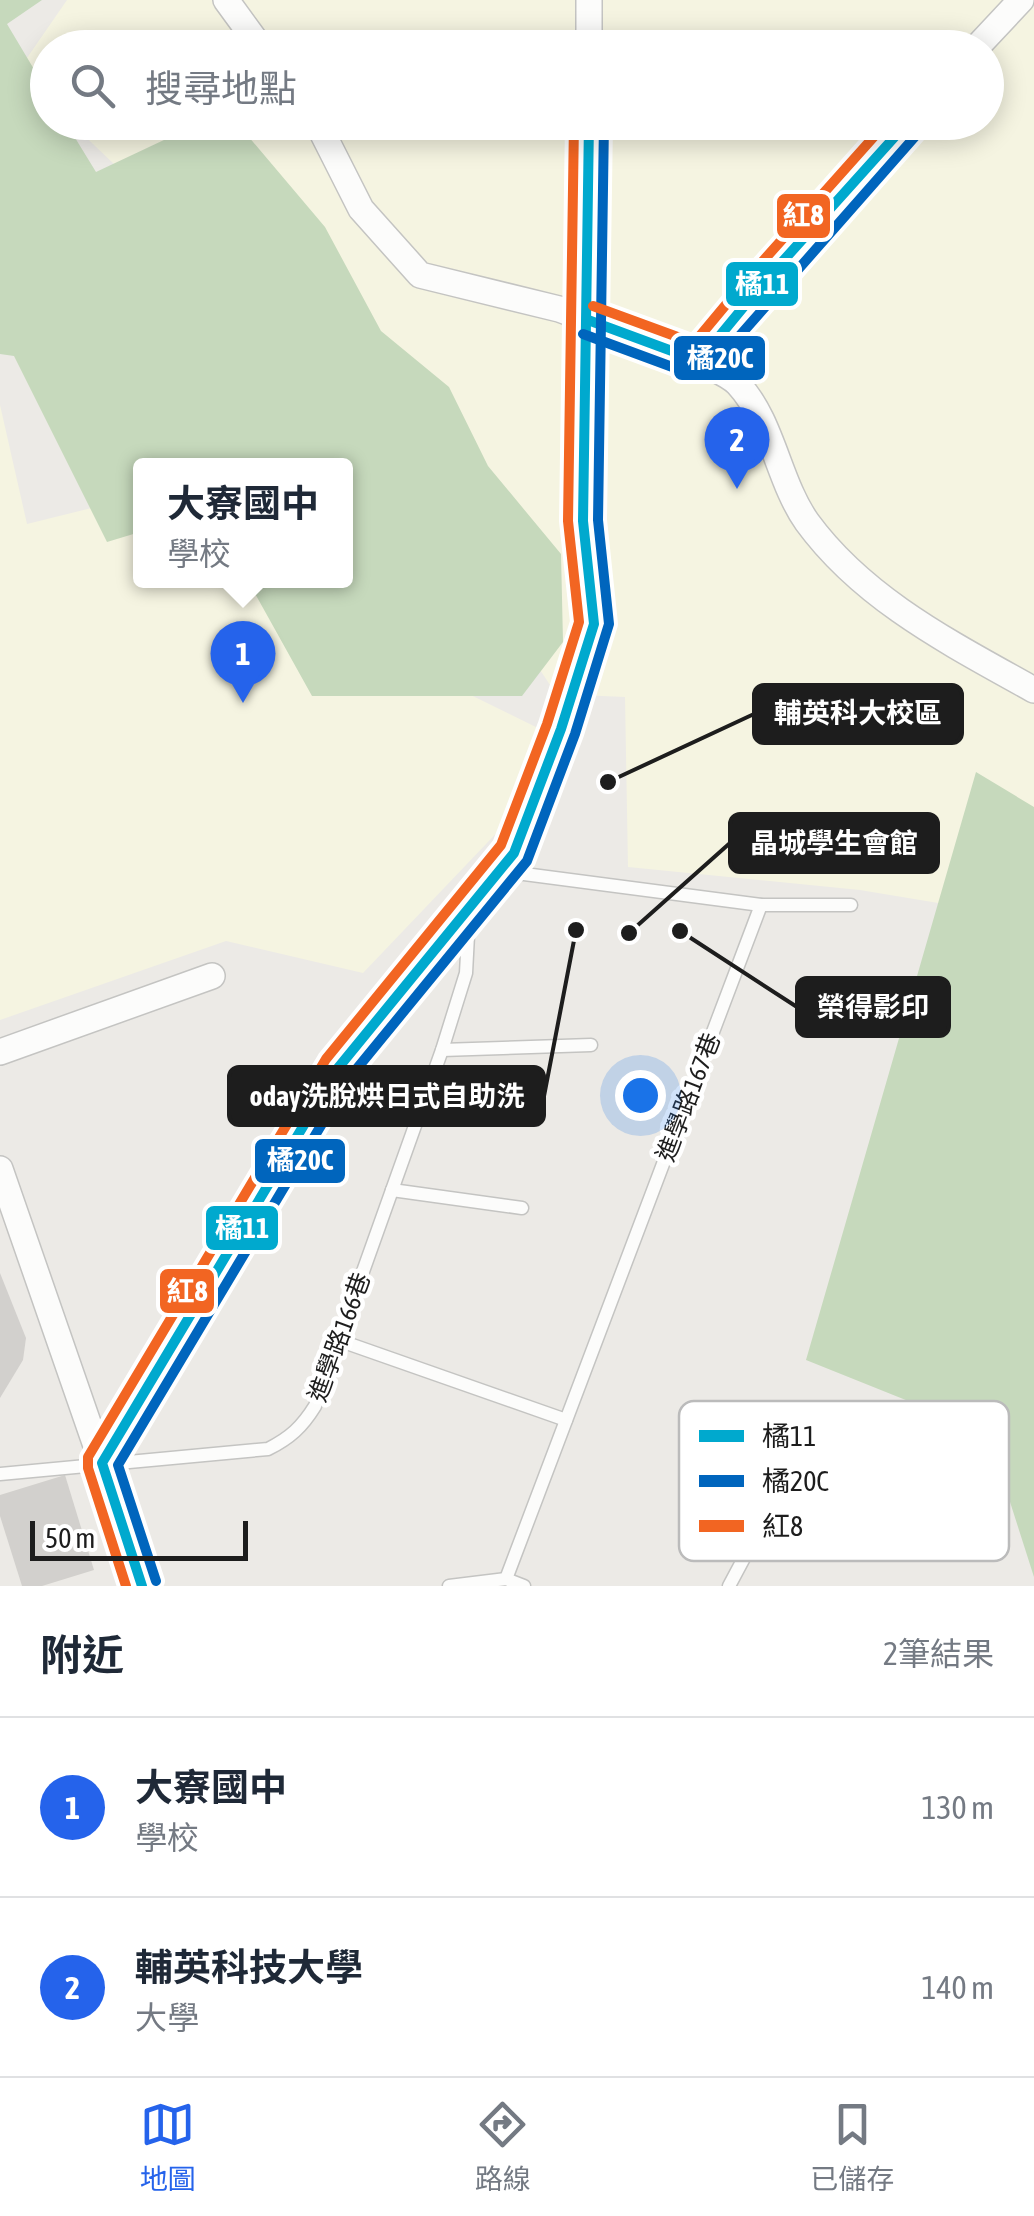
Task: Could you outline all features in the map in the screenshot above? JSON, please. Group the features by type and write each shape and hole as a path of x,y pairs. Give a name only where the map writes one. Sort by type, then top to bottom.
{"street":[{"path":"226,0 248,30"},
{"path":"589,0 589,30"},
{"path":"990,30 1010,3"},
{"path":"326,140 361,209 420,276 559,309 699,361 736,381 752,403 806,520 851,572 915,623 1034,690"},
{"path":"102,1463 338,1068 514,853 562,729 594,624 584,520 589,140"},
{"path":"699,361 765,280 892,140"},
{"path":"0,1052 212,976"},
{"path":"0,1170 142,1586"}],"lane":[{"path":"500,870 761,905 851,905"},
{"name":"進學路167巷","path":"566,1420 761,905"},
{"name":"進學路166巷","path":"0,1474 268,1449 290,1438 315,1406 442,1050 466,974 469,908"},
{"path":"442,1050 591,1046"},
{"path":"392,1190 522,1208"},
{"path":"338,1340 566,1420 506,1580"},
{"path":"729,1586 742,1561"},
{"path":"449,1586 506,1580 524,1586"}],"shaded area":[{"path":"67,0 1034,0 1034,919 860,890 628,867 625,697 556,694 454,540 159,207 89,140 1004,140 1004,30 46,30"},
{"path":"30,54 30,83 18,71"},
{"path":"0,405 27,524 133,498 133,588 280,588 432,676 542,730 507,822 363,973 226,941 0,1020"}],"green space":[{"path":"0,0 42,0 7,24 30,63 30,140 76,140 96,172 164,140 251,140 325,227 381,331 449,387 488,466 561,554 563,642 522,696 312,696 252,588 353,588 353,458 133,458 133,534 107,542 14,356 0,354"},
{"path":"976,772 1034,807 1034,1577 1009,1499 1009,1401 908,1401 806,1360"}],"building":[{"path":"0,1273 26,1338 23,1360 0,1398"},
{"path":"65,1475 94,1570 42,1586 22,1586 0,1516 0,1495"}],"transit line":[{"name":"紅8","path":"126,1586 88,1468 88,1457 326,1059 501,845 547,724 579,622 568,521 574,140"},
{"name":"橘11","path":"142,1586 102,1463 338,1068 514,853 561,729 594,624 583,521 589,140"},
{"name":"橘20C","path":"156,1581 118,1465 350,1077 527,861 575,734 609,624 598,520 604,140"},
{"name":"紅8","path":"593,306 694,343 871,140"},
{"name":"橘11","path":"588,320 699,361 892,140"},
{"name":"橘20C","path":"583,334 694,375 706,374 912,140"}],"place":[{"name":"輔英科技大學","path":"737,489"},
{"name":"大寮國中","path":"243,703"},
{"name":"輔英科大校區","path":"608,782"},
{"name":"oday洗脫烘日式自助洗","path":"576,930"},
{"name":"榮得影印","path":"680,931"},
{"name":"晶城學生會館","path":"629,933"}]}
